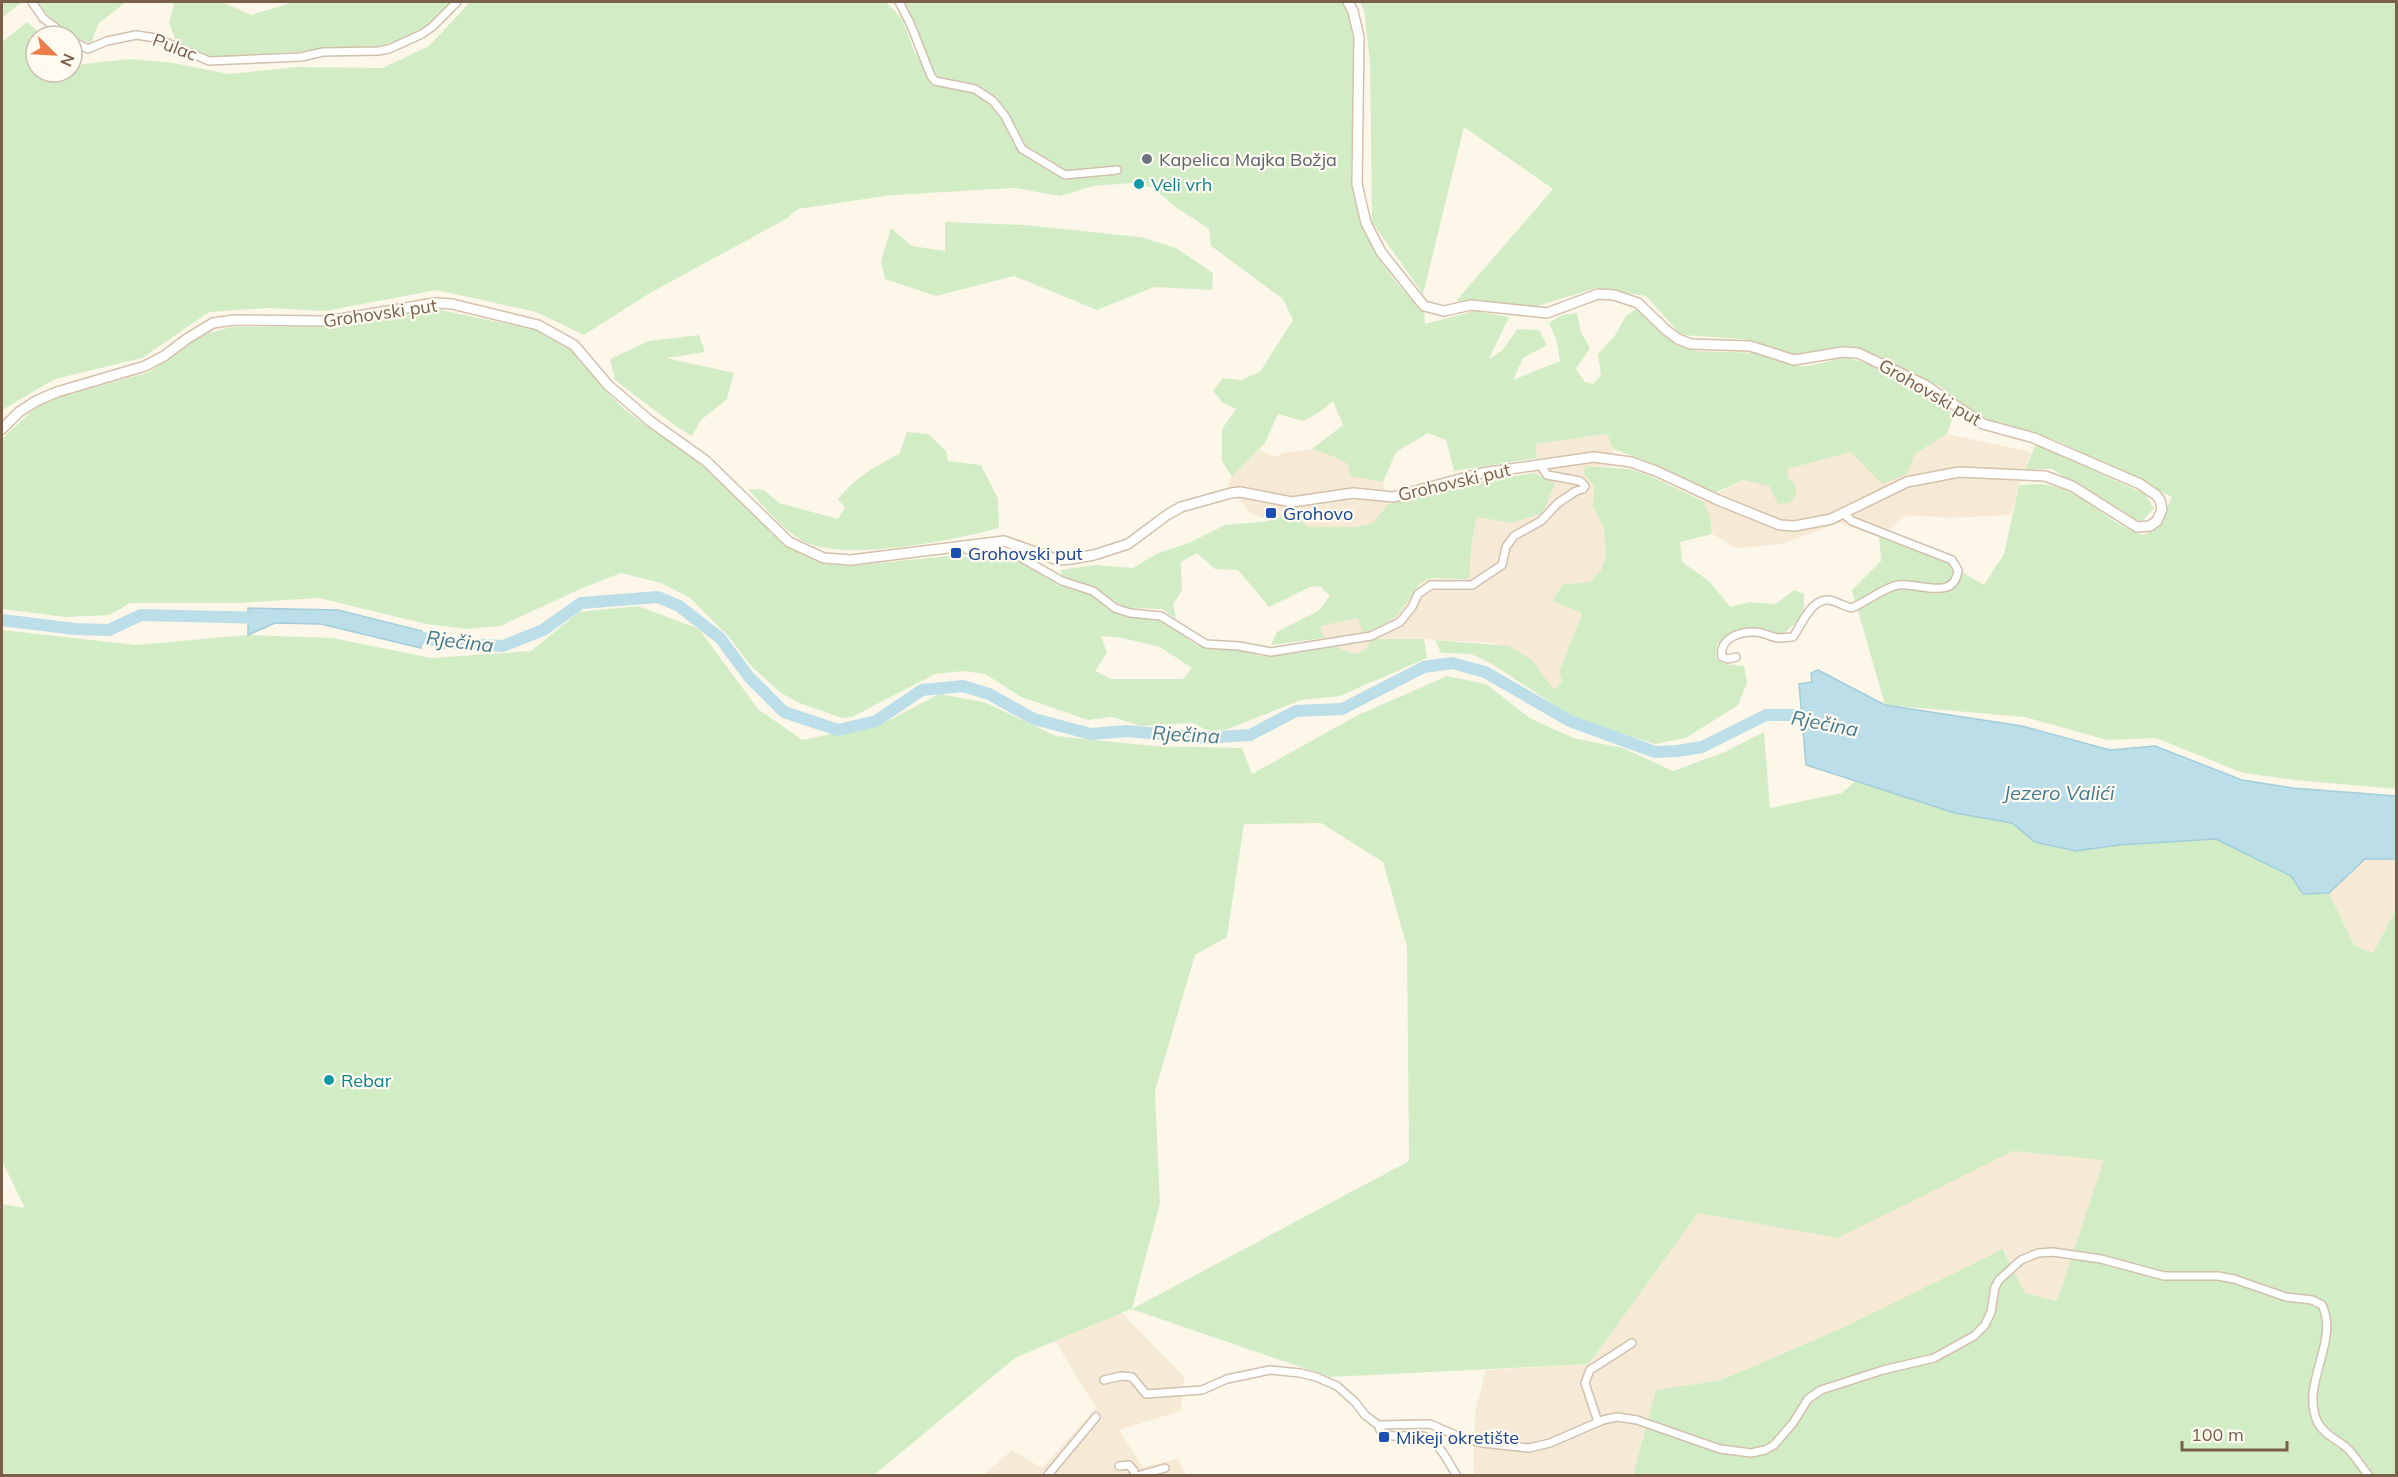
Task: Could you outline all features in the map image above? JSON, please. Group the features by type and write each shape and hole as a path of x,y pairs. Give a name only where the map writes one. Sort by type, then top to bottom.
{"main road":[{"name":"Grohovski put","path":"2,429 19,412 36,401 57,392 145,366 213,323 234,320 328,321 435,303 452,304 538,325 574,345 608,385 650,421 706,461 772,526 801,549 824,558 851,560 964,545 1010,542 1058,560 1071,559 1094,555 1128,544 1167,515 1182,507 1231,493 1240,492 1292,502 1353,492 1393,497 1457,478 1594,456 1630,462 1768,522 1780,525 1815,523 1844,514 1907,482 1959,472 2045,476 2072,486 2137,527 2150,526 2157,522 2162,509 2156,495 2140,484 2034,438 1983,424 1925,385 1857,353 1843,352 1794,360 1750,346 1691,344 1678,339 1666,330 1638,303 1614,295 1598,294 1547,313 1472,305 1444,311 1424,306 1381,252 1366,223 1357,184 1359,37 1353,11 1348,2"}],"street":[{"path":"32,2 43,18 51,24"},
{"name":"Pulac","path":"84,47 88,49 114,39 148,36 209,61 301,57 323,52 389,49 422,34 457,2"},
{"path":"899,2 935,81 975,89 993,101 1005,116 1025,152 1065,175 1117,170"},
{"path":"964,545 966,550 971,551 994,549 1013,554 1062,581 1093,591 1115,608 1130,613 1161,616 1206,644 1239,646 1271,652 1309,644 1331,643 1371,636 1400,622 1412,607 1418,594 1431,585 1472,585 1497,569 1504,561 1506,547 1514,536 1540,521 1558,503 1585,486 1580,481 1552,476 1543,471 1540,464"},
{"path":"1736,657 1728,659 1722,657 1723,643 1742,633 1756,632 1777,638 1793,637 1808,612 1815,604 1824,600 1832,600 1851,608 1899,585 1925,589 1949,587 1955,582 1958,570 1952,560 1852,521 1844,514"},
{"path":"1378,1425 1430,1424 1462,1438 1482,1443 1529,1448 1550,1443 1598,1422 1617,1418 1637,1420 1720,1449 1751,1453 1765,1450 1779,1440 1808,1399 1821,1390 1883,1370 1934,1358 1974,1336 1988,1318 1995,1287 1999,1280 2021,1260 2038,1253 2053,1252 2101,1259 2164,1276 2218,1276 2234,1279 2286,1297 2312,1300 2322,1305 2327,1321 2314,1392 2317,1420 2323,1431 2347,1449 2369,1476"},
{"path":"1598,1422 1585,1383 1586,1377 1590,1370 1632,1343"},
{"path":"1104,1380 1121,1376 1132,1377 1146,1394 1202,1390 1227,1379 1270,1370 1316,1377 1337,1386 1388,1436 1416,1434 1429,1439 1436,1444 1457,1476"},
{"path":"1047,1476 1096,1417"},
{"path":"1119,1466 1129,1465 1136,1476 1165,1468"}],"shaded area":[{"path":"1607,434 1613,449 1612,467 1586,466 1594,485 1593,506 1604,528 1606,556 1601,570 1590,582 1563,584 1552,601 1582,612 1559,672 1562,681 1554,691 1532,660 1492,643 1372,639 1366,650 1355,654 1334,646 1324,638 1319,626 1358,618 1409,600 1414,590 1427,580 1443,578 1461,580 1472,545 1475,517 1511,523 1545,479 1534,473 1537,458 1534,444"},
{"path":"1947,434 2031,452 2011,515 1951,518 1907,515 1879,537 1839,523 1782,544 1735,548 1712,534 1710,516 1703,501 1743,480 1770,486 1788,477 1788,469 1851,452 1907,474 1915,454"},
{"path":"1312,449 1340,459 1348,465 1350,476 1383,482 1388,504 1373,523 1355,527 1308,527 1302,522 1304,513 1290,513 1269,521 1251,513 1227,486 1232,477 1259,450 1274,457 1283,453"},
{"path":"2365,859 2396,859 2396,909 2373,953 2354,945 2329,893"},
{"path":"2013,1151 2105,1159 2057,1301 2025,1293 2004,1249 1842,1328 1721,1380 1656,1390 1633,1475 1477,1476 1473,1471 1475,1413 1486,1370 1589,1364 1698,1213 1838,1238"},
{"path":"1122,1313 1184,1377 1181,1411 1119,1430 1143,1467 1178,1459 1186,1475 982,1476 1012,1450 1042,1468 1096,1408 1055,1341"}],"green space":[{"path":"2,2 22,2 2,18"},
{"path":"38,2 126,2 99,23 91,43 84,41 84,24 58,24"},
{"path":"168,2 221,2 251,15 294,2 453,2 422,28 386,44 373,47 326,48 214,59 176,41 169,22 174,4"},
{"path":"470,2 886,2 903,20 915,54 928,62 901,2 1344,2 1350,18 1355,60 1351,171 1359,212 1365,231 1384,265 1409,297 1424,311 1425,324 1474,311 1509,317 1489,359 1503,350 1517,329 1539,330 1547,345 1523,358 1513,380 1560,361 1557,342 1549,323 1562,315 1577,313 1581,332 1590,348 1576,369 1585,382 1593,384 1601,375 1598,354 1614,337 1626,316 1636,309 1678,344 1696,351 1760,353 1795,366 1809,366 1842,358 1853,359 1906,382 1931,397 1954,415 1947,434 1915,454 1907,474 1882,484 1851,452 1788,469 1788,477 1796,486 1796,495 1790,503 1778,504 1769,486 1743,480 1715,493 1660,466 1613,449 1607,434 1535,444 1537,458 1454,471 1446,440 1428,433 1396,452 1383,482 1350,476 1348,465 1340,459 1312,449 1343,425 1333,401 1320,412 1303,421 1278,414 1265,443 1232,477 1222,461 1222,429 1236,409 1222,402 1213,391 1223,378 1241,380 1260,372 1293,320 1283,299 1211,246 1209,229 1174,206 1154,188 1133,183 1093,186 1060,196 1014,188 892,195 798,209 786,219 650,293 584,335 536,312 436,290 326,311 268,308 209,312 142,358 55,379 2,410 2,42 24,24 24,84 84,84 84,64 130,59 173,63 229,74 296,67 383,68 429,46"},
{"path":"1360,2 2396,2 2396,789 2243,773 2156,738 2107,740 2025,717 1885,705 1852,590 1881,561 1879,537 1945,562 1984,585 2004,554 2019,485 2044,484 2060,488 2085,501 2119,524 2144,535 2159,525 2172,497 2058,441 1983,420 1941,387 1852,346 1790,355 1743,339 1681,335 1646,296 1596,288 1531,308 1456,301 1553,189 1464,127 1423,294 1372,222 1370,63 1364,10"},
{"path":"945,222 1023,225 1141,237 1176,248 1213,273 1212,290 1154,287 1097,310 1014,276 936,296 885,279 881,261 891,228 912,246 945,251"},
{"path":"436,309 536,330 576,353 603,388 624,409 680,446 703,465 789,548 823,564 850,566 958,555 973,559 999,556 1021,563 1060,586 1090,594 1114,612 1162,620 1195,644 1208,648 1240,650 1260,656 1272,656 1313,647 1334,646 1355,654 1366,650 1371,639 1424,639 1427,658 1340,696 1301,700 1225,730 1209,731 1192,723 1141,726 1112,717 1088,720 1021,697 985,674 963,671 935,674 852,717 842,718 799,703 781,693 751,666 729,637 689,597 661,583 621,573 500,626 467,629 426,624 319,598 240,603 130,603 110,615 65,617 2,609 2,439 38,405 149,372 191,342 209,333 231,327 329,327","holes":["1101,636 1122,638 1160,647 1192,668 1183,679 1111,679 1095,671 1107,653"]},
{"path":"699,335 705,352 666,358 734,373 727,399 701,420 692,436 615,380 610,359 649,341"},
{"path":"907,432 928,434 946,451 948,461 981,465 998,499 999,528 901,547 873,550 824,548 805,542 789,531 748,489 764,490 779,503 838,519 845,508 838,499 866,473 899,454"},
{"path":"2036,444 2145,494 2154,508 2137,523 2052,469 2025,469"},
{"path":"1585,466 1629,469 1648,475 1703,501 1710,516 1712,534 1680,542 1682,562 1709,581 1730,607 1749,602 1776,604 1794,590 1804,594 1804,616 1782,635 1763,629 1748,628 1734,633 1717,645 1716,659 1724,664 1744,666 1747,683 1738,705 1686,738 1655,744 1571,716 1492,664 1471,654 1441,653 1435,640 1509,646 1532,660 1554,690 1562,681 1559,672 1582,613 1552,601 1563,584 1590,582 1601,570 1606,556 1604,528 1593,506 1594,485 1584,474"},
{"path":"1534,473 1555,483 1543,513 1511,523 1476,517 1470,578 1427,580 1418,586 1394,617 1376,628 1362,632 1358,618 1320,626 1324,638 1271,645 1277,632 1318,611 1330,596 1320,586 1310,587 1269,607 1238,570 1215,569 1197,553 1181,562 1182,590 1173,605 1176,619 1162,609 1125,608 1095,588 1063,577 1060,570 1096,565 1133,568 1156,554 1191,542 1225,525 1269,521 1290,513 1304,513 1302,522 1308,527 1355,527 1373,523 1388,504 1471,483"},
{"path":"638,606 699,629 758,709 802,740 884,723 939,694 984,702 1056,736 1153,746 1242,748 1252,774 1356,716 1447,676 1486,684 1530,718 1573,738 1623,748 1673,771 1725,752 1764,732 1770,808 1842,793 1855,781 1955,813 2012,823 2035,842 2076,851 2118,845 2216,839 2291,876 2303,894 2329,893 2354,945 2373,953 2396,909 2396,1475 1633,1475 1656,1390 1721,1380 1842,1328 2003,1249 2025,1293 2057,1301 2104,1160 2013,1151 1838,1238 1698,1213 1589,1364 1330,1377 1131,1309 1015,1358 874,1475 2,1475 2,1204 25,1208 2,1161 2,630 136,645 248,635 333,638 431,658 531,651 579,612","holes":["1321,823 1383,862 1407,947 1409,1161 1132,1309 1160,1203 1155,1091 1195,955 1227,937 1244,824"]}],"water":[{"path":"248,608 338,610 422,631 421,648 321,624 275,623 248,635"},
{"name":"Jezero Valići","path":"1818,670 1885,705 2022,726 2110,750 2155,746 2242,780 2292,788 2396,796 2396,859 2365,859 2329,893 2303,894 2291,876 2216,839 2118,845 2076,851 2035,842 2012,823 1955,813 1806,765 1799,684 1812,682 1811,673"}],"waterway":[{"name":"Rječina","path":"408,635 447,643 503,646 543,630 581,603 658,597 679,606 720,638 749,677 784,712 838,730 876,721 922,690 963,686 989,694 1034,719 1091,734 1127,731 1203,738 1250,735 1296,711 1342,709 1424,667 1452,663 1485,672 1570,721 1655,752 1702,747 1766,715 1801,715 1815,719"},
{"name":"Rječina","path":"2,620 75,629 109,630 141,615 264,618"}],"place":[{"name":"Kapelica Majka Božja","path":"1147,159"},
{"name":"Veli vrh","path":"1139,184"},
{"name":"Grohovo","path":"1271,513"},
{"name":"Grohovski put","path":"956,553"},
{"name":"Rebar","path":"329,1080"},
{"name":"Mikeji okretište","path":"1384,1437"}]}
